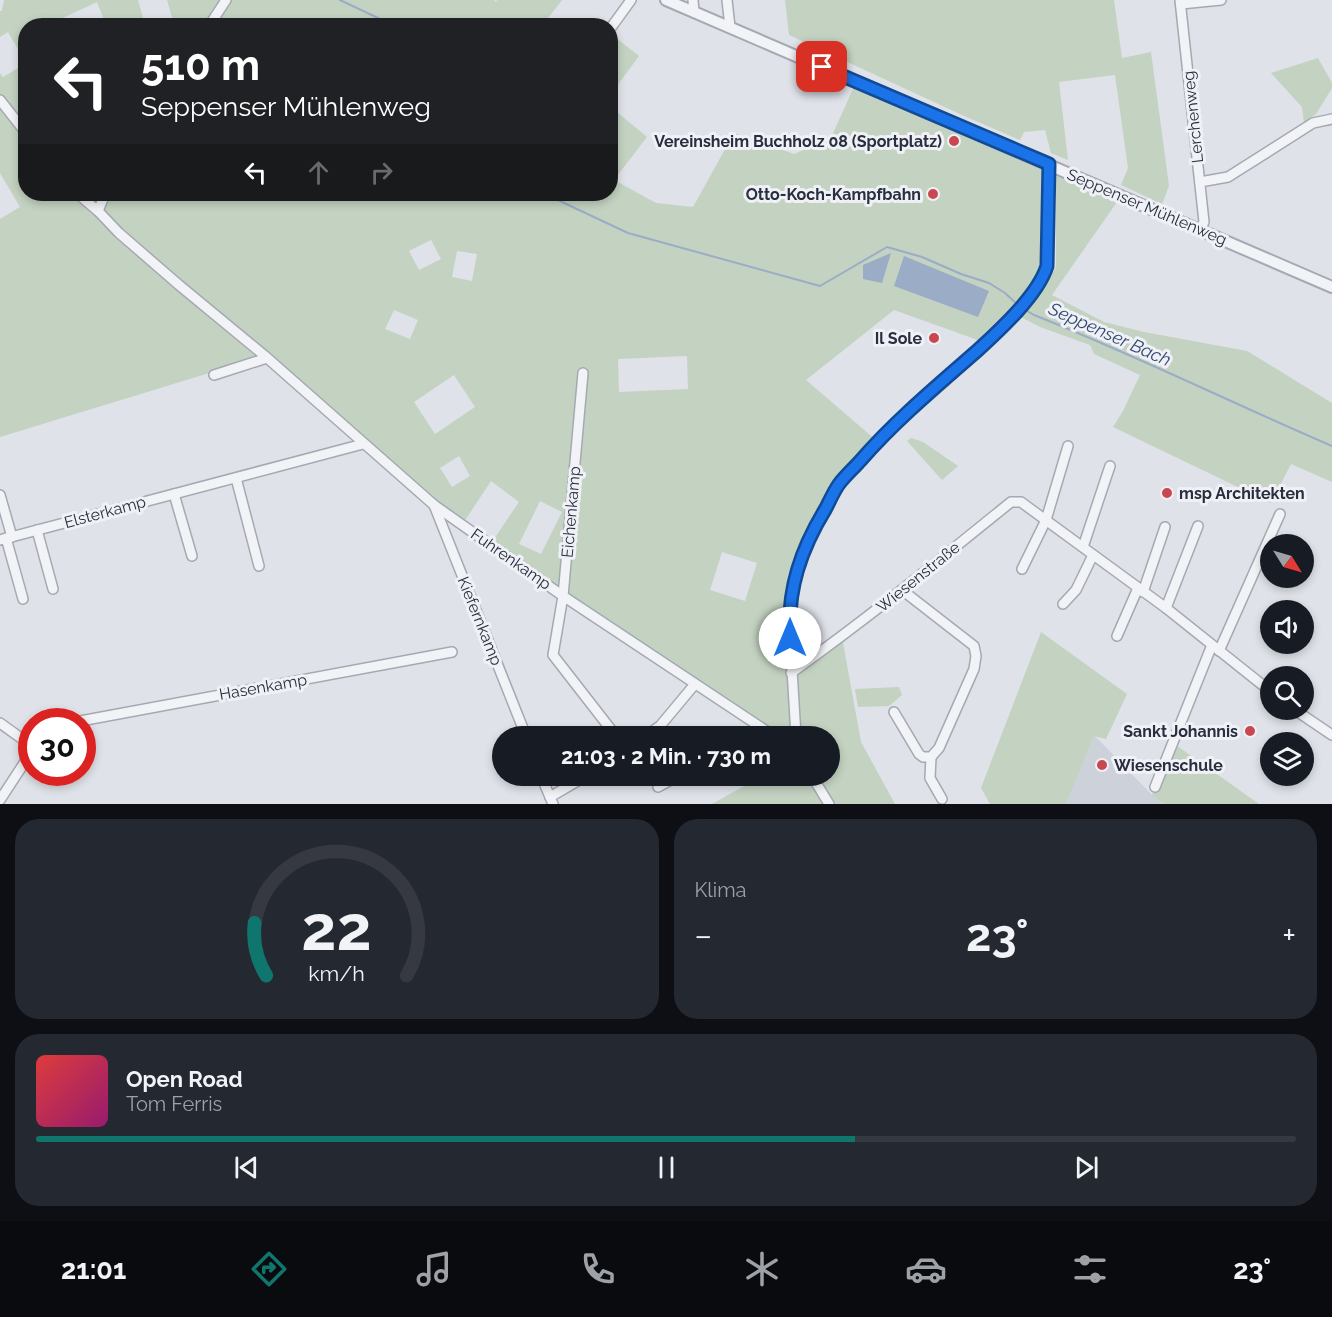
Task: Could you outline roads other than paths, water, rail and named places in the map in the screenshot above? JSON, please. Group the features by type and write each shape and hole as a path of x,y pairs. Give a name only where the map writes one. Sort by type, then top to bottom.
{"street":[{"path":"214,18 226,0"},
{"path":"618,18 631,0"},
{"name":"Seppenser Mühlenweg","path":"666,0 1332,287"},
{"path":"693,0 694,12"},
{"path":"727,0 730,27"},
{"name":"Lerchenweg","path":"1200,230 1204,222 1180,2 1221,0"},
{"path":"0,100 18,123"},
{"path":"1200,182 1228,177 1313,123 1332,118"},
{"path":"795,726 789,620 791,596 797,568 813,530 839,484 891,427 993,337 1014,315 1044,276 1047,266 1049,164"},
{"name":"Fuhrenkamp","path":"86,201 128,241 267,358 434,505 563,596 759,726"},
{"path":"98,211 102,201"},
{"path":"213,375 267,358"},
{"name":"Eichenkamp","path":"583,373 563,596 553,655 608,726"},
{"name":"Elsterkamp","path":"6,538 363,444"},
{"path":"1022,569 1046,520 1068,446"},
{"path":"1083,547 1110,466"},
{"path":"236,478 259,566"},
{"path":"174,494 192,556"},
{"path":"0,495 6,538 22,599"},
{"name":"Wiesenstraße","path":"791,673 842,637 1011,502 1021,502 1166,608 1260,683"},
{"name":"Kiefernkamp","path":"434,505 522,726"},
{"path":"1155,787 1215,648 1280,514"},
{"path":"1166,608 1198,526"},
{"path":"1117,636 1140,590 1166,527"},
{"path":"37,530 53,589"},
{"path":"1063,604 1076,590 1093,555"},
{"path":"902,590 974,646 976,656 974,669 953,718 939,747 931,757 930,778 942,800"},
{"name":"Hasenkamp","path":"96,718 452,652"},
{"path":"660,726 694,684"},
{"path":"894,712 919,754 931,757"},
{"path":"1310,720 1332,735"},
{"path":"0,723 18,736"},
{"path":"0,800 18,772"},
{"path":"551,800 571,786"},
{"path":"818,786 829,804"}],"water":[{"path":"891,253 882,283 863,279 863,265"},
{"path":"904,256 989,291 978,317 894,286"}],"waterway":[{"name":"Seppenser Bach","path":"340,0 378,18"},
{"name":"Seppenser Bach","path":"560,201 628,233 820,286 887,247 922,257 989,283 1018,305"},
{"name":"Seppenser Bach","path":"1022,308 1332,446"}],"place":[{"name":"Vereinsheim Buchholz 08 (Sportplatz)","path":"954,141"},
{"name":"Otto-Koch-Kampfbahn","path":"933,194"},
{"name":"Il Sole","path":"934,338"},
{"name":"msp Architekten","path":"1167,493"},
{"name":"Sankt Johannis","path":"1250,731"},
{"name":"Wiesenschule","path":"1102,765"}]}
